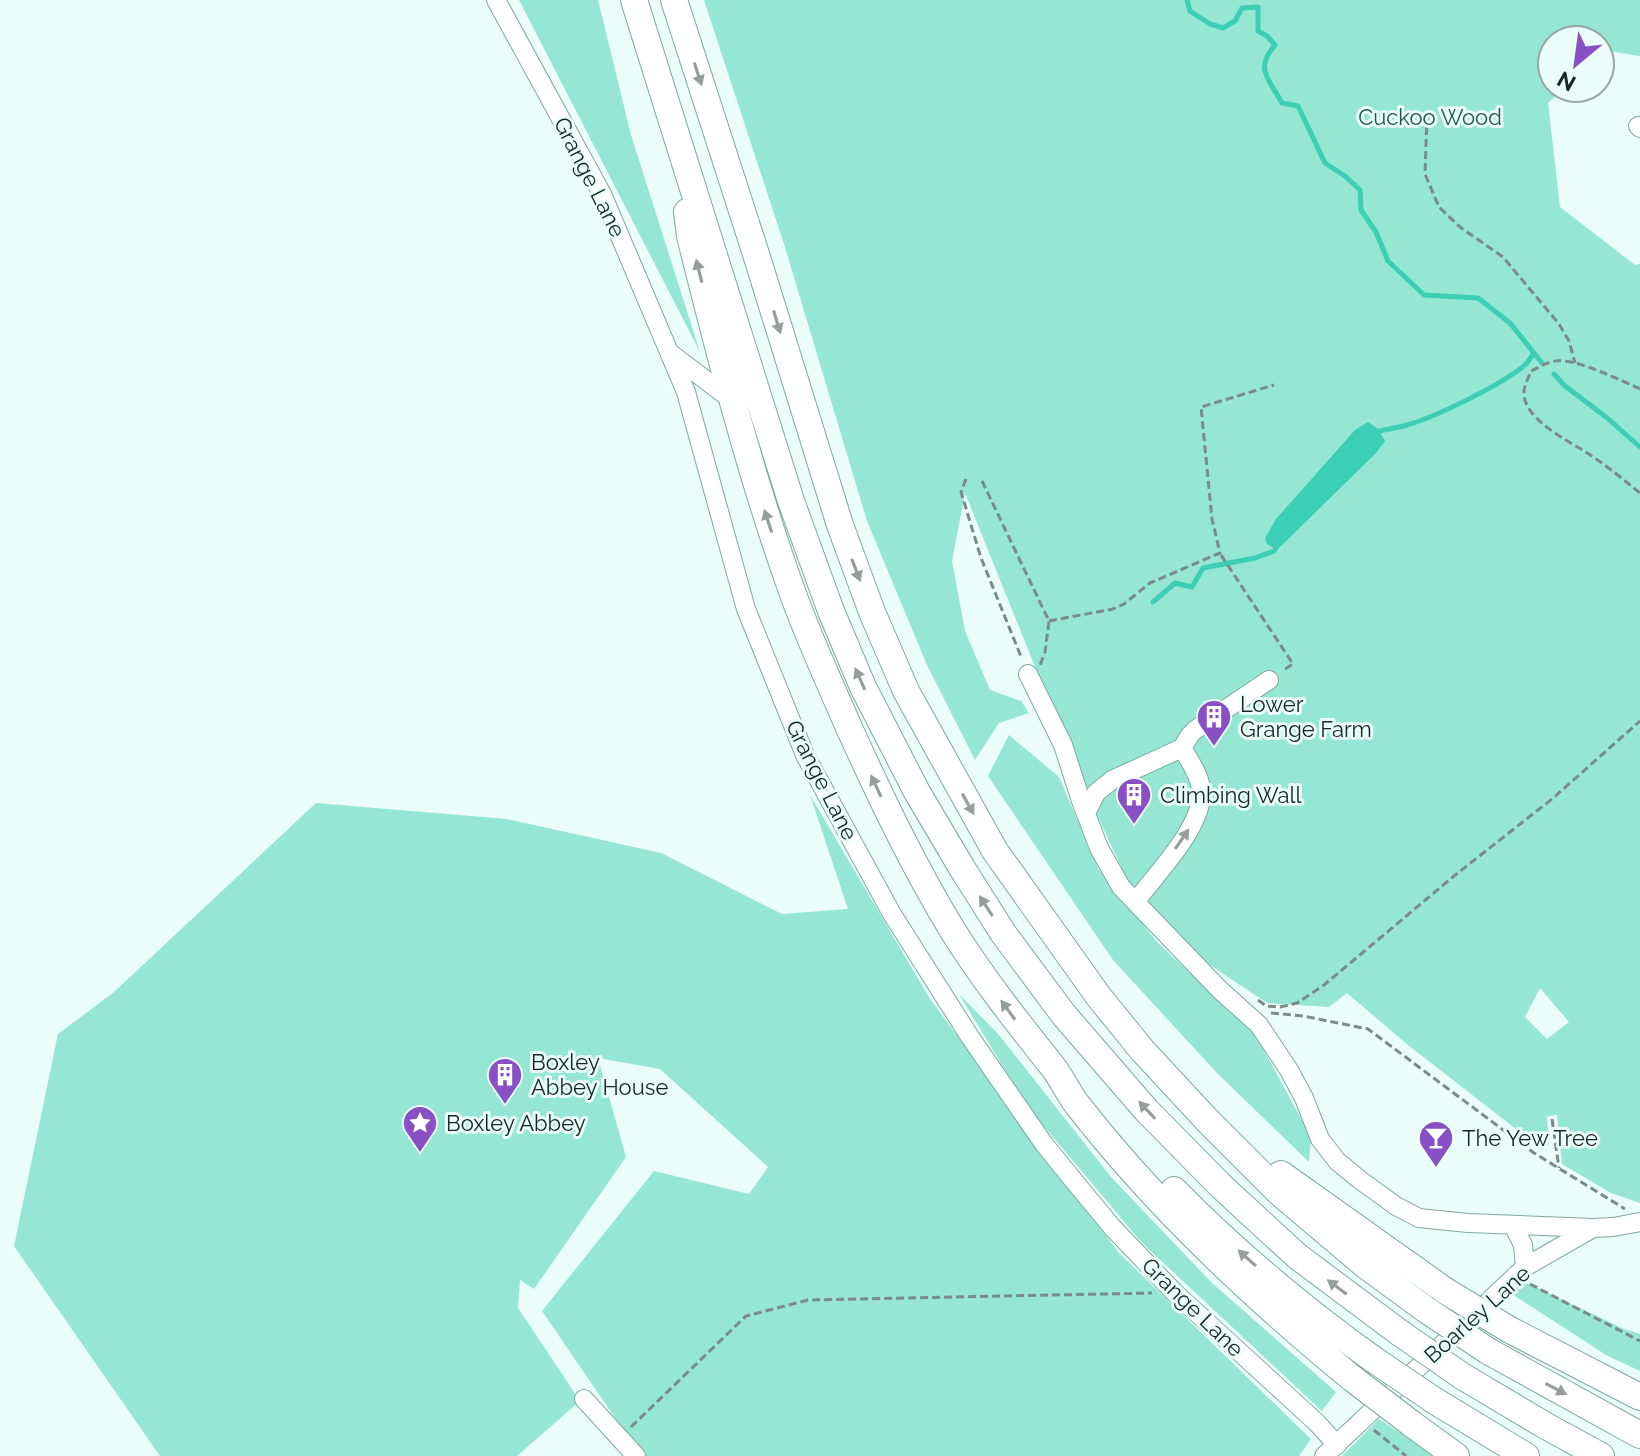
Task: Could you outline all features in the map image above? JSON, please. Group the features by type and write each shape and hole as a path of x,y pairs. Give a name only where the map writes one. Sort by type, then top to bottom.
{"highway":[{"path":"634,0 791,501 831,611 863,687 917,792 1003,933 1064,1015 1147,1111 1222,1187 1297,1256 1462,1376 1601,1456"},
{"path":"674,0 840,525 872,612 906,691 995,851 1099,997 1142,1050 1207,1120 1292,1203 1365,1265 1425,1309 1488,1351 1640,1435"},
{"path":"678,145 690,236 732,400 794,597 891,818 952,930 1077,1104 1191,1234 1259,1299 1353,1379 1456,1456"},
{"path":"1056,1071 1087,1097 1193,1210 1289,1295 1373,1359 1526,1456"},
{"path":"1207,1120 1444,1290 1510,1330 1640,1397"}],"street":[{"name":"Grange Lane","path":"496,0 602,194 686,392 746,609 805,755 892,914 970,1037 1054,1156 1112,1227 1174,1292 1317,1423 1330,1451"},
{"path":"670,353 732,400"},
{"path":"1031,679 1063,745 1099,848 1121,887 1220,990 1259,1025 1294,1079 1320,1139 1337,1161 1396,1206 1419,1218 1593,1228"},
{"path":"1086,813 1096,793 1112,780 1182,748 1195,730 1269,680"},
{"path":"1136,901 1185,836 1197,814 1201,790 1182,748"},
{"name":"Boarley Lane","path":"1330,1451 1520,1271 1593,1228 1613,1227 1633,1216"},
{"path":"1513,1225 1523,1245 1520,1271"},
{"path":"584,1399 636,1456"}],"path":[{"path":"1427,115 1425,174 1439,207 1460,227 1503,257 1559,324 1569,341 1575,363"},
{"path":"1640,389 1575,363 1555,361 1531,371 1524,397 1533,415 1547,427 1640,493"},
{"path":"1269,680 1293,664 1220,553 1212,519 1201,407 1274,385"},
{"path":"966,479 961,492 981,558 1031,679"},
{"path":"982,481 1049,621 1045,652 1031,679"},
{"path":"1049,621 1113,609 1150,583 1220,553"},
{"path":"1255,998 1266,1006 1280,1007 1297,1003 1324,985 1552,799 1640,721"},
{"path":"1259,1025 1266,1013 1303,1016 1368,1029 1534,1153 1633,1216"},
{"path":"1552,1119 1559,1168"},
{"path":"1520,1271 1536,1288 1640,1341"},
{"path":"627,1430 746,1316 808,1300 1174,1292"},
{"path":"1362,1420 1406,1456"}],"green space":[{"path":"519,0 598,0 631,135 700,352"},
{"name":"Cuckoo Wood","path":"704,0 1640,0 1640,56 1616,52 1616,24 1536,24 1536,104 1548,104 1560,207 1635,265 1640,264 1640,1203 1611,1193 1562,1164 1557,1115 1547,1116 1549,1144 1543,1150 1408,1045 1347,993 1329,1007 1267,1003 1204,961 1130,886 1079,776 965,493 952,561 965,631 990,690 1021,701 1029,713 999,723 975,760 927,665 867,521 784,244","holes":["1540,988 1569,1022 1547,1039 1525,1017"]},
{"path":"1009,735 1059,777 1099,870 1158,943 1255,1034 1311,1137 1309,1162 1217,1073 1113,960 988,776"},
{"path":"810,795 930,999 1119,1253 1311,1439 1299,1456 646,1456 622,1428 542,1311 654,1171 749,1194 768,1167 660,1069 598,1058 626,1157 534,1289 520,1280 518,1308 580,1401 517,1456 160,1456 14,1246 58,1034 114,992 316,803 507,819 661,853 782,914 848,909"},
{"path":"959,994 999,1035 1111,1177 1211,1282 1336,1392 1322,1411 1142,1243 1027,1106"},
{"path":"1523,1281 1640,1334 1640,1371 1606,1355 1512,1294"},
{"path":"1379,1419 1435,1456 1342,1456"}],"shaded area":[{"path":"1368,422 1378,429 1385,441 1376,453 1277,550 1267,544 1265,538 1276,519 1355,430"}],"waterway":[{"path":"1187,0 1190,11 1223,28 1235,21 1242,8 1258,7 1258,31 1275,45 1265,61 1269,80 1282,103 1298,106 1325,163 1360,190 1361,210 1376,232 1388,261 1424,295 1478,298 1510,323 1542,363"},
{"path":"1376,432 1420,421 1470,399 1516,372 1534,353"},
{"path":"1554,374 1640,447"},
{"path":"1153,602 1175,583 1192,587 1203,568 1255,558 1274,551 1278,544"}],"place":[{"name":"Lower Grange Farm","path":"1214,748"},
{"name":"Climbing Wall","path":"1134,826"},
{"name":"Boxley Abbey House","path":"505,1106"},
{"name":"Boxley Abbey","path":"420,1154"},
{"name":"The Yew Tree","path":"1436,1169"}]}
